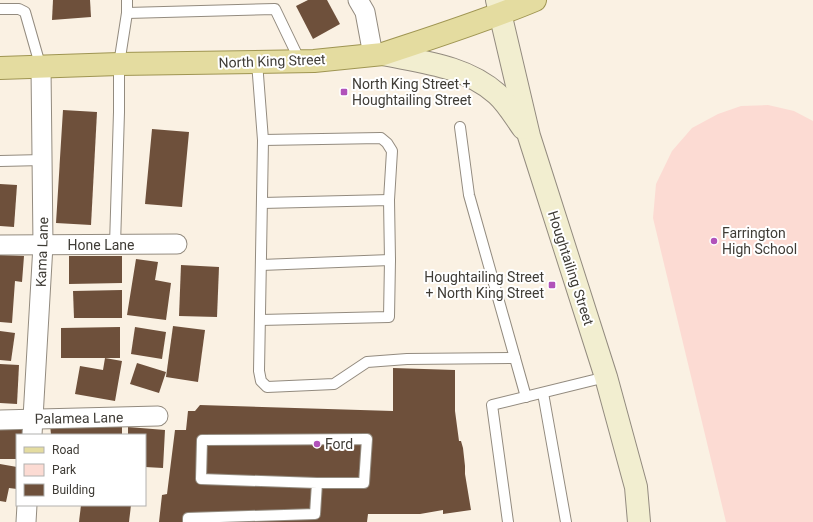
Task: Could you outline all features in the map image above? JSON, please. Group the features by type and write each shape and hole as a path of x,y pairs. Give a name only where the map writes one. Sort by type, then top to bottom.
{"main road":[{"name":"North King Street","path":"0,68 41,68 119,64 314,61 378,54 499,7 535,0"},
{"name":"Houghtailing Street","path":"499,7 529,136 606,377 636,487 639,522"},
{"path":"378,54 457,70 470,76 497,94 510,108 529,136"}],"street":[{"path":"358,0 365,12 378,54"},
{"name":"Kama Lane","path":"32,427 43,245 43,160 40,98 41,68"},
{"name":"Hone Lane","path":"0,245 177,244"},
{"name":"Palamea Lane","path":"0,420 32,427 158,416"},
{"path":"26,522 27,506"}],"lane":[{"path":"115,245 119,64 127,13 127,0"},
{"path":"0,9 19,9 25,12 41,68"},
{"path":"127,13 274,9 300,61"},
{"path":"257,62 263,140 259,371 261,381 267,387 334,384 367,362 407,358 515,358"},
{"path":"460,127 469,195 526,397"},
{"path":"260,320 389,317 389,200 392,151 388,143 381,138 263,140"},
{"path":"0,161 43,160"},
{"path":"262,203 389,200"},
{"path":"261,265 390,260"},
{"path":"508,522 492,405 606,377"},
{"path":"543,393 566,522"},
{"path":"367,439 364,483 317,483 201,479 202,440 367,439"},
{"path":"188,522 188,518 315,514 317,483"}],"green space":[{"path":"768,105 794,111 813,121 813,522 726,522 653,218 656,184 672,151 692,128 718,114 741,106"}],"building":[{"path":"53,0 90,0 91,17 52,20"},
{"path":"308,0 327,0 340,24 313,39 296,6"},
{"path":"63,110 97,112 91,225 56,223"},
{"path":"152,129 189,132 182,207 145,204"},
{"path":"0,184 17,185 14,227 0,226"},
{"path":"0,255 24,256 22,282 15,281 12,323 0,322"},
{"path":"69,256 122,256 122,283 69,284"},
{"path":"136,259 158,262 155,280 171,283 166,320 127,315"},
{"path":"181,265 219,267 217,317 179,316"},
{"path":"122,290 122,318 74,318 73,291"},
{"path":"173,326 205,330 198,382 166,377"},
{"path":"120,327 120,358 61,358 61,328"},
{"path":"135,327 166,332 162,359 131,354"},
{"path":"0,331 15,333 11,361 0,360"},
{"path":"105,358 122,361 115,401 75,394 80,366 103,370"},
{"path":"137,363 166,372 159,393 130,384"},
{"path":"0,364 19,365 17,404 0,403"},
{"name":"Ford","path":"393,368 455,370 455,411 459,441 461,441 463,448 465,474 471,510 443,514 443,510 420,514 368,514 367,522 159,522 162,495 167,494 175,430 186,430 188,411 195,411 200,405 393,411"},
{"path":"122,423 122,434 51,434 50,424"},
{"path":"0,426 22,427 22,434 16,434 16,459 0,459"},
{"path":"128,427 165,430 163,468 146,467 146,434 128,434"},
{"path":"0,464 16,467 16,489 9,488 6,502 0,501"},
{"path":"81,506 131,506 129,522 79,522"}],"place":[{"name":"North King Street + Houghtailing Street","path":"344,92"},
{"name":"Farrington High School","path":"714,241"},
{"name":"Houghtailing Street + North King Street","path":"552,285"},
{"name":"Ford","path":"317,444"}]}
